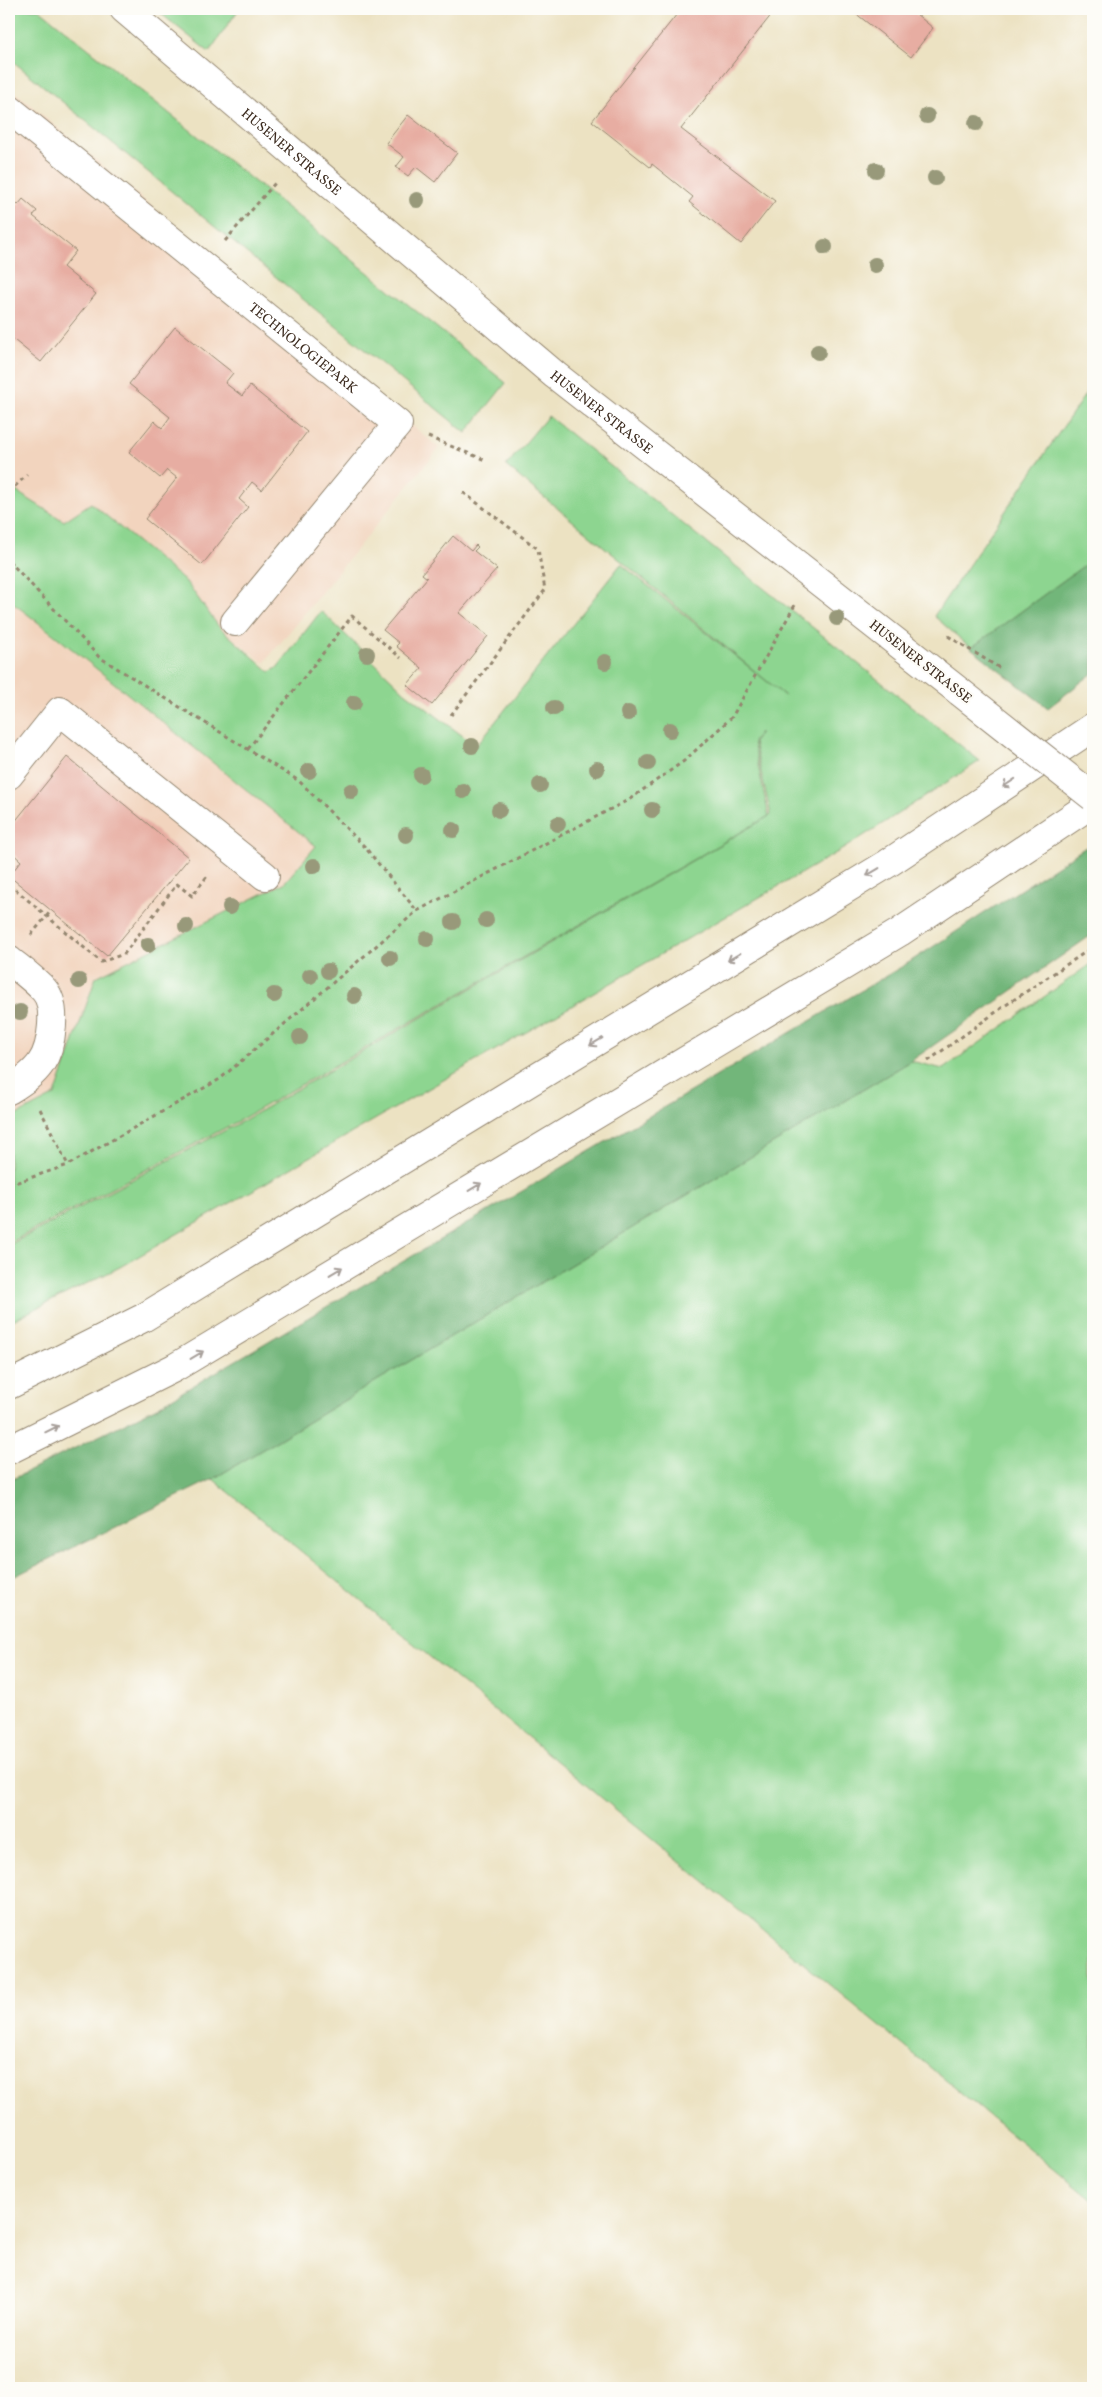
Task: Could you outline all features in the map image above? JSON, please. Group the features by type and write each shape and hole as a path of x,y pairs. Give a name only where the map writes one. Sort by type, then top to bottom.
{"main road":[{"name":"HUSENER STRASSE","path":"124,9 555,375 815,577 1093,797"},
{"name":"TECHNOLOGIEPARK","path":"9,109 398,424"},
{"path":"235,622 398,424"},
{"path":"9,775 60,711 265,876"},
{"path":"9,1385 151,1313 886,864 1093,727"},
{"path":"9,1450 174,1368 900,932 1093,803"},
{"path":"9,960 45,991 51,1007 53,1024 42,1063 17,1085"}],"path":[{"path":"204,266 298,157"},
{"path":"398,424 485,460"},
{"path":"9,492 27,475"},
{"path":"450,715 545,590 538,549 460,490"},
{"path":"9,561 99,657 299,781 364,846 417,911"},
{"path":"9,1185 68,1165 220,1079 417,911 630,799 684,761 732,717 788,615 815,577"},
{"path":"248,749 352,616 401,658"},
{"path":"948,636 1001,668"},
{"path":"9,884 101,962 124,954 177,884 192,896 212,870"},
{"path":"928,1061 1003,1007 1093,947"},
{"path":"17,1085 68,1165"}],"shaded area":[{"path":"9,87 439,448 264,663 219,627 187,583 91,503 64,521 9,487"},
{"path":"9,600 316,846 284,883 96,977 55,1095 9,1119"}],"green space":[{"path":"9,9 39,9 506,383 466,433 9,58"},
{"path":"155,9 239,9 209,52"},
{"path":"1093,383 1093,559 971,648 934,616"},
{"path":"548,416 980,761 843,849 120,1267 9,1322 9,1245 241,1122 771,815 754,742 760,732 753,742 769,816 240,1120 9,1243 9,1119 55,1095 96,977 284,883 316,846 9,600 9,487 64,521 91,503 187,583 219,627 270,672 277,668 321,611 405,692 476,746 621,564 785,696 506,466"},
{"path":"1093,559 1093,673 1048,708 971,648"},
{"path":"1086,847 1093,853 1093,934 911,1061 213,1479 9,1579 9,1481 157,1407 908,963"},
{"path":"1093,962 1093,2201 213,1479 911,1061 943,1069"}],"building":[{"path":"681,9 776,9 681,129 775,201 741,244 689,202 693,197 652,164 650,167 592,121"},
{"path":"850,9 910,9 933,28 911,57"},
{"path":"408,115 457,153 435,182 416,167 408,176 396,167 404,157 386,143"},
{"path":"9,197 18,205 23,199 37,211 33,216 76,251 63,267 96,294 41,362 9,336"},
{"path":"175,327 233,373 225,383 242,396 250,386 307,432 262,490 252,482 239,499 248,507 202,565 145,519 177,478 167,470 160,478 129,452 154,421 162,428 170,417 129,384"},
{"path":"453,536 471,551 476,545 478,547 474,551 497,569 459,613 488,636 432,705 407,685 422,668 396,646 399,643 383,630 427,578 422,574"},
{"path":"67,757 189,858 107,956 9,876 21,861 9,850 9,829"}]}
